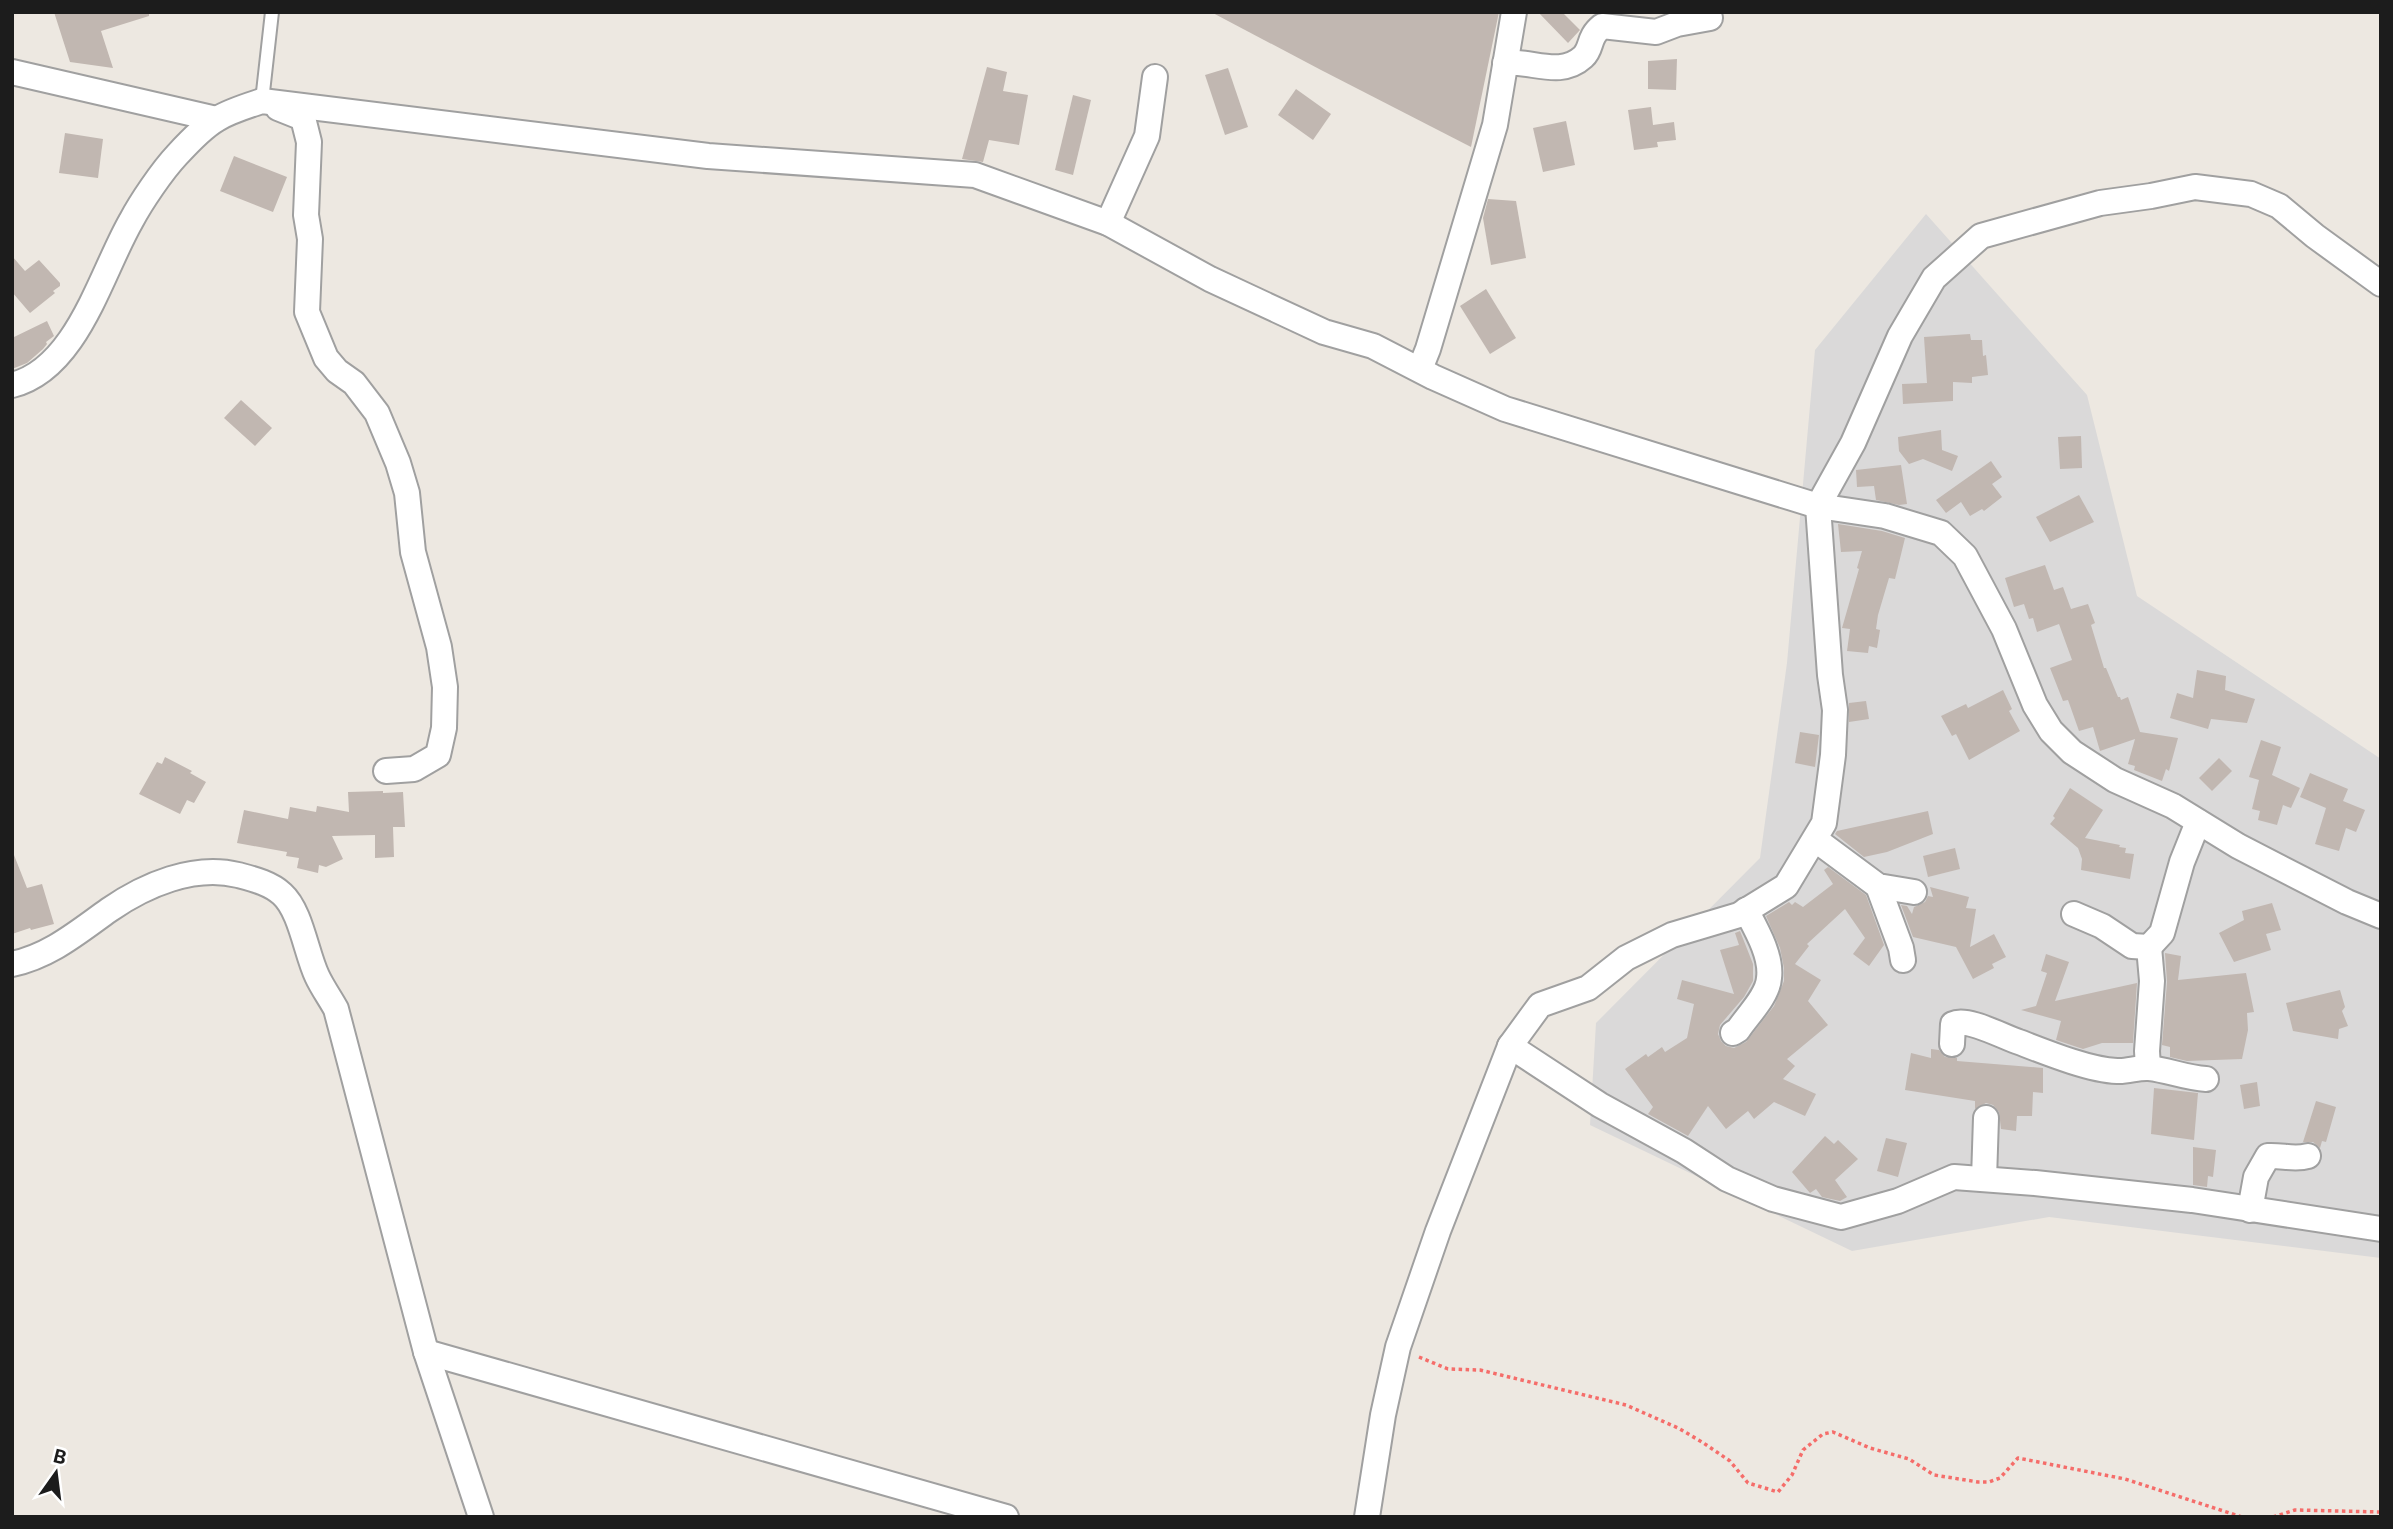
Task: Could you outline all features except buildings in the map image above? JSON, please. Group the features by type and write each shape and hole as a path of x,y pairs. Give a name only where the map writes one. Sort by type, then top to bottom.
{"street":[{"path":"1420,369 1495,125 1514,12"},
{"path":"1505,63 1520,61 1553,69 1572,66 1587,55 1592,34 1602,26 1656,32 1677,24 1710,18"},
{"path":"12,72 216,119"},
{"path":"1108,223 1147,136 1155,77"},
{"path":"262,101 303,118 309,142 306,215 310,239 307,312 326,358 337,371 354,383 377,413 398,463 407,493 413,552 439,647 445,687 444,728 438,755 414,769 386,771"},
{"path":"12,385 26,382 38,374 66,346 131,219 176,156 216,119 262,101 708,156 975,175 1108,223 1222,285 1324,332 1373,346 1433,377 1506,409 1818,506 1885,516 1941,533 1965,556 2004,629 2035,705 2051,731 2072,752 2115,780 2173,806 2250,853 2347,902 2381,916"},
{"path":"1367,1517 1383,1415 1398,1347 1438,1231 1510,1046 1540,1005 1588,988 1626,958 1671,935 1739,915 1786,886 1816,840 1824,822 1833,755 1835,710 1818,506 1853,443 1900,336 1934,278 1981,236 2100,203 2195,187 2251,194 2278,206 2381,284"},
{"path":"2148,1068 2152,981 2149,947 2162,933 2182,862 2198,822"},
{"path":"1816,840 1878,886 1914,892"},
{"path":"12,964 58,946 125,900 174,878 223,871 266,884 283,894 294,913 317,975 336,1009 426,1352 481,1517"},
{"path":"1878,886 1903,960"},
{"path":"1732,1033 1738,1030 1762,997 1770,979 1758,932 1746,910"},
{"path":"2074,914 2102,926 2132,946 2149,947"},
{"path":"1952,1044 1953,1024 1959,1021 1972,1023 2025,1045 2087,1065 2116,1071 2148,1068 2190,1079 2206,1079"},
{"path":"1510,1046 1600,1105 1684,1151 1727,1179 1773,1199 1841,1217 1898,1201 1954,1177 2161,1196 2381,1229"},
{"path":"1984,1179 1986,1118"},
{"path":"2250,1210 2256,1177 2268,1156 2281,1155 2295,1159 2308,1156"},
{"path":"426,1352 1006,1517"}],"lane":[{"path":"262,101 272,12"}],"path":[{"path":"1398,1347 1448,1369 1480,1370 1626,1405 1678,1427 1702,1442 1730,1461 1748,1483 1778,1492 1792,1475 1803,1450 1823,1434 1832,1432 1870,1448 1909,1459 1934,1475 1989,1482 2000,1478 2018,1458 2125,1479 2242,1517"},
{"path":"2273,1517 2295,1510 2381,1512"}],"shaded area":[{"path":"1926,214 2087,395 2137,596 2381,759 2381,1258 2049,1217 1852,1251 1590,1125 1596,1023 1760,858 1787,663 1815,350"}]}
